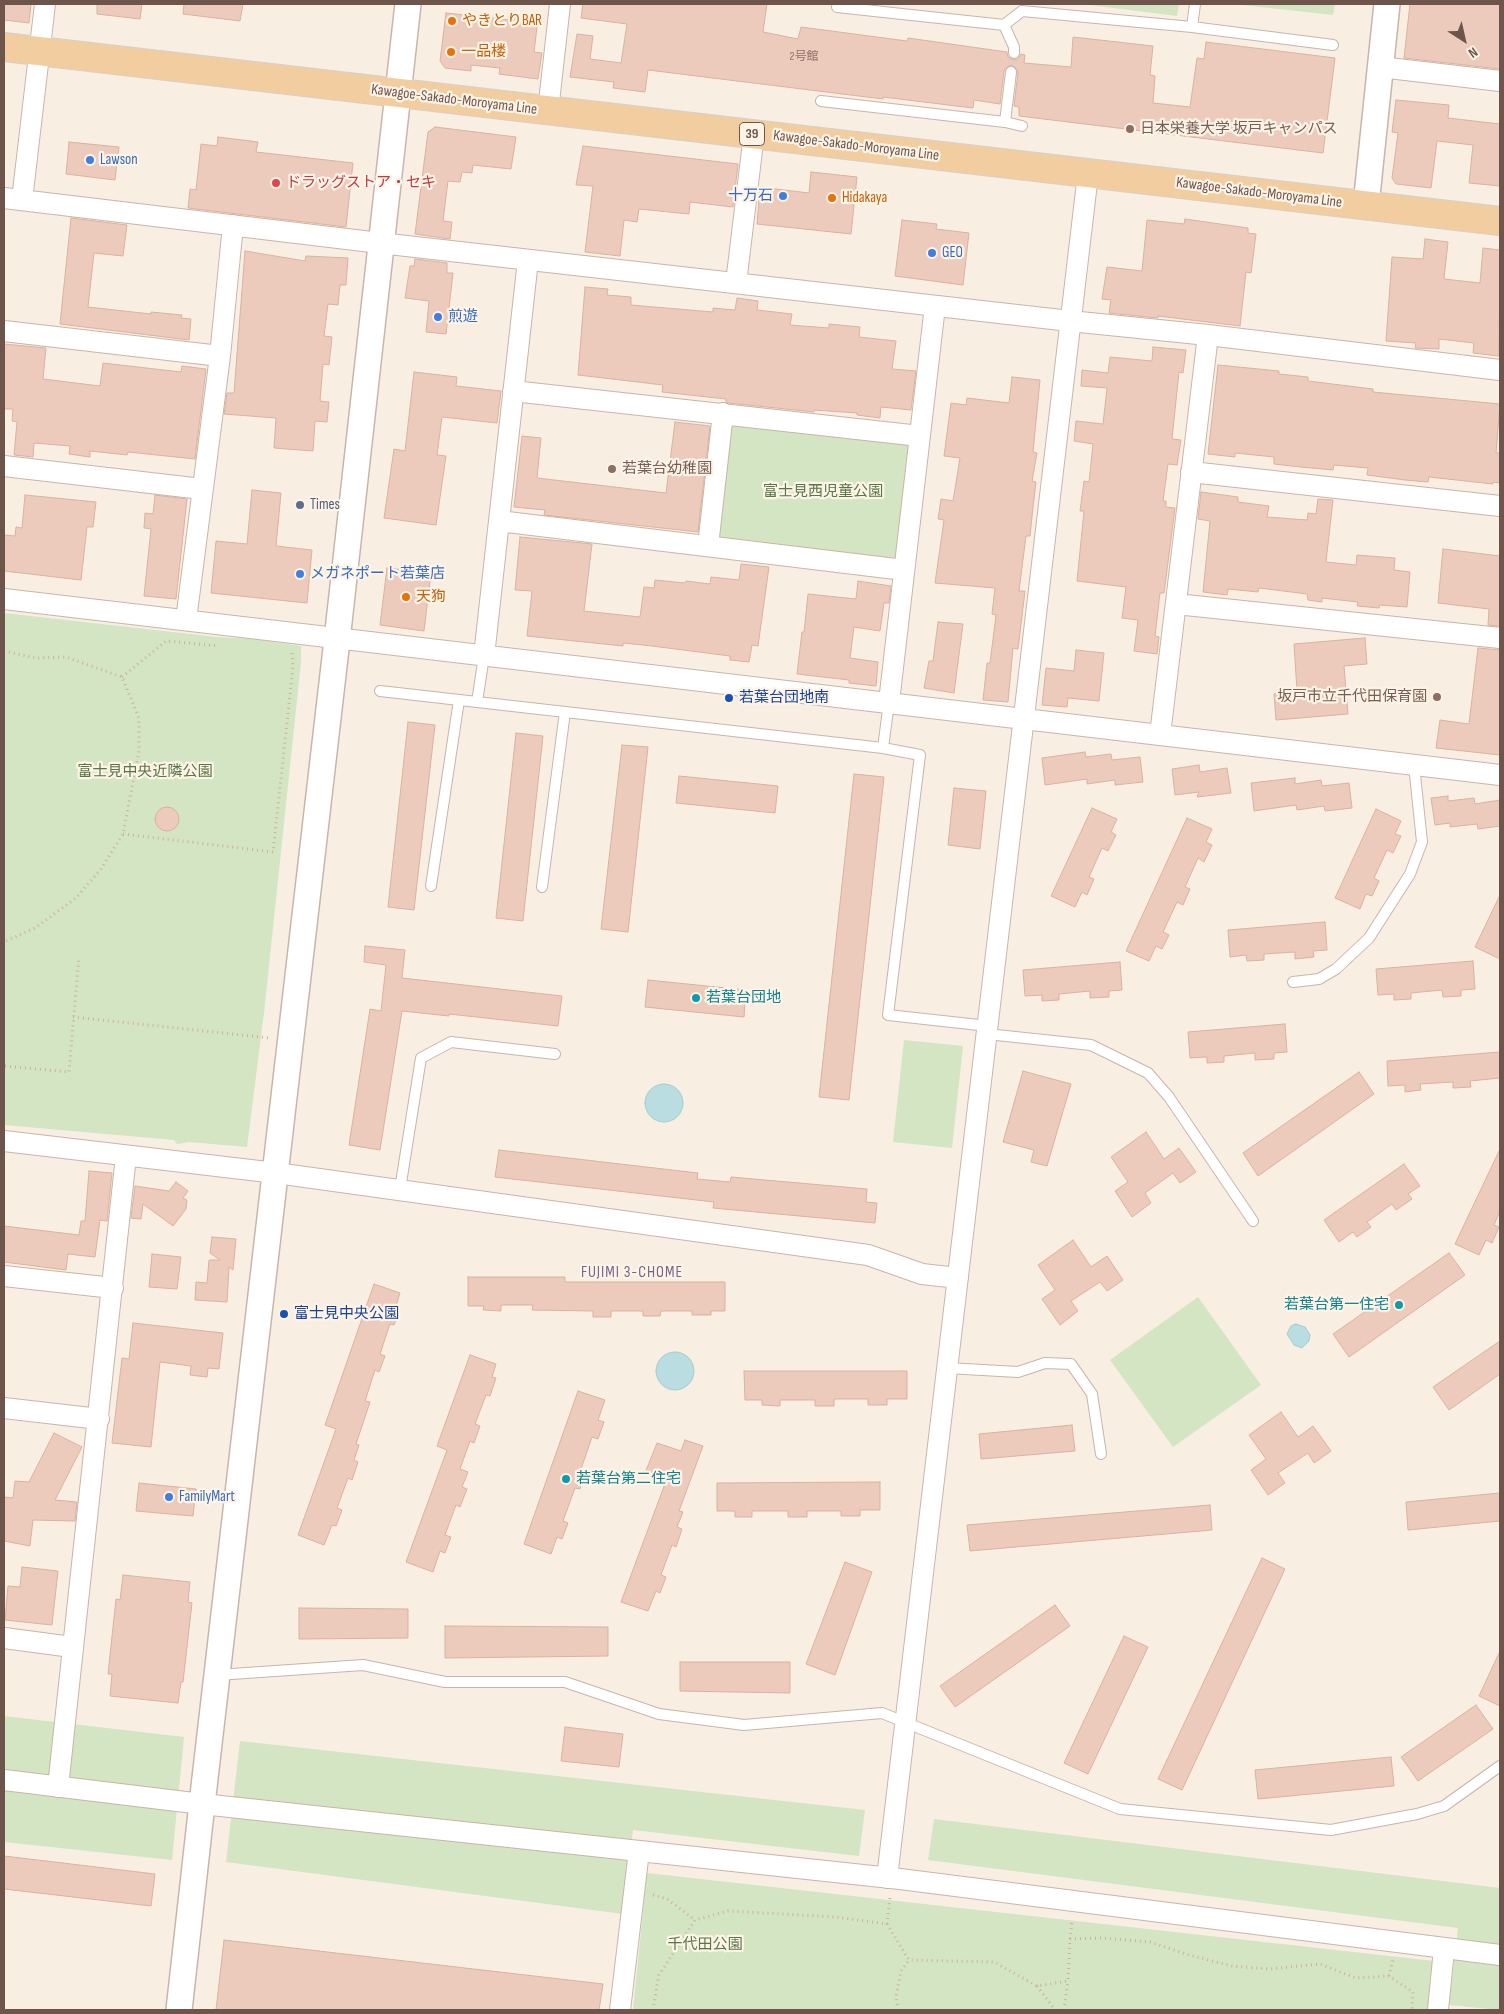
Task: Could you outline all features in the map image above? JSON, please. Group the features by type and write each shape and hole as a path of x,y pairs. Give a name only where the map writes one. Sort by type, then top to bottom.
{"main road":[{"name":"Kawagoe-Sakado-Moroyama Line","path":"4,47 1500,221"}],"street":[{"path":"45,4 39,51 13,199 380,243 1208,335 1500,370"},
{"path":"180,2010 408,4"},
{"path":"548,111 560,4"},
{"path":"1366,205 1387,4"},
{"path":"1380,67 1500,80"},
{"path":"736,283 754,134"},
{"path":"889,1878 947,1368 1088,174"},
{"path":"186,620 220,356 233,225"},
{"path":"484,656 528,260"},
{"path":"889,702 935,306"},
{"path":"4,331 220,356"},
{"path":"1160,735 1208,335"},
{"path":"513,390 920,436"},
{"path":"708,546 723,413"},
{"path":"4,466 202,489"},
{"path":"1191,472 1500,506"},
{"path":"499,521 904,570"},
{"path":"4,599 337,640 889,702 1500,775"},
{"path":"1176,604 1500,638"},
{"path":"4,1141 400,1189 868,1255 922,1274 958,1278"},
{"path":"58,1787 126,1156"},
{"path":"4,1276 113,1288"},
{"path":"4,1408 99,1419"},
{"path":"4,1638 72,1647"},
{"path":"4,1780 202,1804 889,1878 1500,1955"},
{"path":"620,2010 639,1850"},
{"path":"1438,2010 1444,1949"}],"lane":[{"path":"1192,27 1194,4"},
{"path":"837,7 1004,25 1022,11 1192,27 1333,45"},
{"path":"1004,25 1014,47 1014,53"},
{"path":"1005,122 1011,72"},
{"path":"821,102 1005,122 1022,126"},
{"path":"477,702 484,656"},
{"path":"380,691 883,748 920,755 888,1015 1091,1045 1148,1073 1169,1097 1253,1221"},
{"path":"431,886 459,700"},
{"path":"883,748 889,702"},
{"path":"542,887 565,712"},
{"path":"1293,982 1319,980 1336,969 1369,938 1410,874 1422,842 1414,765"},
{"path":"400,1189 421,1058 451,1042 555,1054"},
{"path":"947,1368 1018,1372 1045,1363 1071,1364 1092,1394 1101,1454"},
{"path":"217,1675 363,1666 445,1682 566,1682 659,1714 744,1725 882,1713 1120,1809 1331,1830 1417,1814 1444,1806 1500,1766"}],"path":[{"path":"122,677 166,641 224,646"},
{"path":"4,651 36,658 66,657 122,677 139,718 139,751 123,834 102,868 76,898 35,928 4,942"},
{"path":"123,834 273,852 293,666 292,652 282,651"},
{"path":"5,1066 69,1072 79,957"},
{"path":"74,1017 290,1040"},
{"path":"889,1878 887,1924 909,1960"},
{"path":"634,1890 667,1899 695,1920"},
{"path":"653,2010 659,1975 695,1920 728,1911 836,1917 887,1924"},
{"path":"1064,2010 1068,1981 1070,1939 1102,1938 1150,1942 1188,1955 1232,1966 1269,1969 1320,1964 1356,1978 1389,1976 1413,1992 1412,2010"},
{"path":"909,1960 994,1962 1037,1986 1055,2010"},
{"path":"898,2010 896,1997 901,1971 909,1960"},
{"path":"1037,1986 1068,1981"}],"green space":[{"path":"1082,4 1179,4 1177,16"},
{"path":"1234,4 1335,4 1333,15"},
{"name":"富士見西児童公園","path":"723,413 920,436 904,570 708,546"},
{"name":"富士見中央近隣公園","path":"4,613 217,637 253,639 301,646 301,662 264,1013 247,1147 189,1142 177,1144 174,1140 4,1125"},
{"path":"904,1040 963,1046 952,1148 893,1142"},
{"path":"1198,1297 1261,1385 1173,1447 1110,1360"},
{"path":"4,1716 184,1737 172,1860 4,1842"},
{"path":"240,1741 865,1810 859,1856 633,1830 623,1914 226,1862"},
{"path":"934,1819 1500,1888 1500,2010 1449,2005 1458,1928 928,1860"},
{"name":"千代田公園","path":"647,1873 1434,1961 1429,2010 633,2010"}],"water":[{"path":"664,1084 671,1085 677,1090 682,1096 682,1110 677,1116 671,1121 664,1122 657,1121 651,1116 646,1110 645,1103 646,1096 651,1090 657,1085"},
{"path":"1296,1324 1305,1327 1310,1335 1309,1341 1302,1348 1294,1345 1287,1334 1291,1326"},
{"path":"675,1352 682,1353 688,1358 693,1364 693,1378 688,1384 682,1389 675,1390 668,1389 662,1384 657,1378 656,1371 657,1364 662,1358 668,1353"}],"building":[{"path":"4,4 31,4 29,23 4,20"},
{"path":"97,4 142,4 140,19 97,14"},
{"path":"184,4 243,4 240,21 183,14"},
{"path":"583,4 767,4 763,32 798,39 801,27 907,41 908,38 1007,52 1008,57 1014,60 1018,59 1021,54 1025,55 1024,63 1071,67 1073,37 1153,46 1150,75 1155,76 1153,103 1190,107 1197,58 1204,59 1206,42 1335,58 1323,153 1019,116 1019,107 1014,106 1018,72 1011,65 1004,71 1000,104 974,100 973,108 883,97 883,99 648,70 645,92 613,88 614,82 570,77 577,34 593,36 590,59 621,63 627,24 581,18"},
{"path":"1410,4 1500,4 1500,69 1404,58"},
{"path":"446,13 511,20 511,16 538,19 534,52 542,53 538,79 499,74 500,68 471,65 471,71 445,68 440,61"},
{"path":"1396,100 1449,105 1448,118 1500,124 1500,186 1469,183 1473,145 1437,141 1431,188 1396,184 1392,178 1398,133 1392,132"},
{"path":"435,127 516,137 511,169 473,165 472,173 462,172 460,182 448,181 443,221 452,222 450,239 415,234 428,132"},
{"path":"218,137 258,142 256,152 353,163 346,227 188,208 190,189 196,190 201,144 217,146"},
{"path":"69,142 119,147 115,180 66,174"},
{"path":"583,146 738,164 733,207 690,202 689,214 639,209 637,222 624,220 620,256 585,252 593,186 576,185"},
{"path":"811,172 857,177 851,234 757,224 760,187 809,193"},
{"path":"71,218 127,225 123,256 94,253 88,307 151,314 151,312 182,315 181,318 191,319 189,340 60,324"},
{"path":"1185,219 1248,228 1248,233 1256,234 1251,273 1246,272 1240,326 1158,316 1158,318 1109,313 1111,300 1102,299 1107,267 1142,271 1147,220 1184,224"},
{"path":"902,220 937,224 936,229 969,233 963,285 895,276"},
{"path":"1425,239 1448,242 1444,279 1480,283 1483,248 1500,250 1499,356 1473,353 1474,343 1439,339 1439,349 1415,348 1416,343 1386,341 1392,257 1423,259"},
{"path":"245,251 305,261 306,256 348,258 346,285 340,285 338,305 328,304 324,336 332,337 329,365 323,364 320,401 329,402 327,422 315,421 313,451 274,448 276,418 224,414 227,393 234,393"},
{"path":"415,259 447,263 447,273 453,273 446,334 426,332 429,301 405,298 410,266 414,266"},
{"path":"585,287 608,289 607,295 631,297 631,305 713,312 713,308 735,310 737,298 758,301 757,310 792,314 790,325 829,328 829,324 860,327 859,337 896,341 892,369 916,371 911,410 881,407 880,418 857,415 857,413 814,410 814,412 729,403 726,402 726,399 662,392 663,385 578,375"},
{"path":"4,344 46,348 43,379 100,386 103,363 181,372 182,366 206,369 195,459 128,452 127,455 90,451 90,457 69,454 70,446 34,443 33,457 14,455 17,422 12,421 13,409 4,409"},
{"path":"1153,347 1186,350 1183,373 1179,372 1172,439 1181,440 1177,465 1168,464 1163,501 1166,501 1166,507 1175,508 1164,593 1160,593 1155,636 1159,637 1157,654 1134,651 1138,620 1122,618 1126,587 1077,581 1084,511 1080,511 1084,481 1089,482 1093,444 1074,441 1076,421 1103,424 1107,388 1081,386 1082,370 1108,373 1110,357 1152,361"},
{"path":"1218,365 1279,371 1279,374 1308,377 1308,381 1373,389 1373,392 1500,404 1496,453 1500,453 1500,483 1493,482 1493,484 1429,477 1428,482 1405,480 1367,475 1368,468 1334,465 1333,470 1274,464 1274,457 1235,453 1235,457 1208,454"},
{"path":"414,372 457,377 456,386 501,391 497,423 442,417 437,455 446,456 436,525 384,518 394,449 405,451"},
{"path":"1012,377 1040,380 1033,452 1037,453 1032,481 1036,482 1030,536 1026,536 1019,591 1025,591 1018,649 1013,648 1008,702 983,700 987,663 990,663 996,615 992,614 995,588 935,583 944,520 938,519 941,499 953,501 960,458 944,456 951,403 966,405 967,398 1009,403"},
{"path":"675,422 710,426 698,532 544,515 545,510 514,507 522,436 541,438 537,478 666,493"},
{"path":"252,490 281,493 276,546 312,550 307,603 211,593 216,541 247,544"},
{"path":"1201,492 1238,497 1238,502 1269,506 1267,517 1307,520 1308,513 1316,514 1318,499 1333,500 1326,562 1356,565 1357,555 1395,558 1394,570 1410,572 1407,607 1380,605 1379,608 1357,606 1358,602 1322,598 1322,602 1308,600 1307,594 1259,588 1258,592 1228,589 1227,595 1203,592 1210,521 1198,519"},
{"path":"25,495 96,502 93,527 87,527 81,580 4,571 4,535 15,536 16,527 22,528"},
{"path":"155,495 187,499 176,599 144,596 151,529 144,528 145,513 153,514"},
{"path":"520,537 592,544 584,611 640,617 644,587 654,588 655,580 710,584 711,577 739,580 741,564 769,567 758,646 752,645 749,662 730,660 730,656 652,646 623,643 623,646 527,636 532,591 515,590"},
{"path":"1443,549 1500,556 1500,626 1488,625 1489,609 1438,603"},
{"path":"387,568 431,573 424,631 380,625"},
{"path":"858,581 891,586 889,603 884,603 880,631 854,627 850,658 878,662 876,686 849,683 849,680 797,674 808,594 856,599"},
{"path":"938,622 963,624 954,693 924,688 929,661 933,661"},
{"path":"1365,638 1367,664 1344,666 1348,714 1276,720 1274,694 1297,691 1294,644"},
{"path":"1478,648 1500,650 1500,755 1436,748 1440,720 1469,724"},
{"path":"1076,650 1104,653 1099,701 1068,698 1067,707 1042,705 1046,668 1074,671"},
{"path":"408,722 435,725 414,910 388,907"},
{"path":"516,733 543,736 523,921 496,918"},
{"path":"622,745 648,747 628,932 601,929"},
{"path":"1085,752 1086,757 1111,754 1112,760 1140,757 1143,782 1115,785 1115,780 1087,784 1087,779 1045,785 1042,758"},
{"path":"1199,765 1200,772 1227,768 1231,793 1197,797 1199,792 1175,795 1172,769"},
{"path":"854,774 884,777 849,1100 819,1097"},
{"path":"679,776 778,786 775,813 676,803"},
{"path":"1295,778 1295,784 1321,780 1322,786 1349,783 1352,808 1325,811 1324,806 1297,810 1296,805 1254,811 1251,783"},
{"path":"954,788 986,791 980,849 948,845"},
{"path":"1448,796 1448,801 1474,798 1475,804 1500,800 1500,826 1478,829 1477,824 1450,827 1450,823 1435,825 1431,798"},
{"path":"167,807 175,811 179,819 175,827 167,831 159,827 155,819 159,811"},
{"path":"1092,808 1117,819 1111,832 1116,835 1108,851 1102,848 1089,877 1094,879 1087,895 1082,892 1075,907 1051,896"},
{"path":"1376,809 1401,821 1395,834 1401,836 1393,853 1387,850 1374,878 1379,881 1372,896 1366,894 1360,909 1335,898"},
{"path":"1187,818 1212,829 1206,842 1212,845 1204,862 1198,858 1185,887 1190,889 1183,905 1177,902 1163,932 1169,935 1162,949 1156,946 1149,961 1126,951"},
{"path":"1500,895 1500,959 1475,947"},
{"path":"1325,922 1327,950 1313,951 1314,957 1295,959 1295,952 1264,954 1264,960 1247,961 1246,955 1230,957 1228,930"},
{"path":"365,946 405,950 402,978 562,996 558,1026 449,1014 449,1016 402,1011 380,1150 349,1145 370,1009 381,1011 386,965 364,962"},
{"path":"1473,961 1475,989 1461,990 1461,996 1443,997 1442,990 1411,993 1411,999 1394,1000 1394,994 1378,995 1376,969"},
{"path":"1120,962 1122,990 1109,991 1109,997 1090,998 1090,991 1059,994 1059,1000 1042,1001 1042,995 1025,996 1023,970"},
{"name":"若葉台団地","path":"648,980 746,990 744,1017 645,1007"},
{"path":"1285,1024 1287,1052 1274,1053 1274,1059 1255,1060 1255,1053 1224,1056 1224,1062 1207,1063 1207,1057 1190,1058 1188,1032"},
{"path":"1500,1052 1500,1078 1470,1081 1471,1087 1453,1088 1453,1082 1420,1084 1421,1090 1405,1092 1405,1085 1388,1086 1387,1061"},
{"path":"1023,1071 1071,1084 1047,1166 1031,1162 1034,1150 1003,1142"},
{"path":"1359,1072 1374,1094 1258,1176 1243,1153"},
{"path":"1146,1132 1164,1159 1179,1148 1196,1172 1180,1183 1173,1173 1145,1193 1151,1203 1132,1217 1115,1191 1128,1182 1111,1157"},
{"path":"1500,1149 1500,1211 1494,1225 1499,1227 1492,1243 1486,1240 1479,1255 1455,1244"},
{"path":"499,1150 698,1173 697,1179 730,1182 731,1177 867,1189 866,1202 877,1203 875,1223 713,1208 714,1202 495,1177"},
{"path":"1404,1164 1420,1186 1408,1194 1412,1199 1396,1210 1392,1204 1367,1222 1371,1227 1357,1237 1353,1232 1339,1242 1324,1220"},
{"path":"89,1171 112,1173 107,1221 100,1220 95,1257 68,1254 66,1270 4,1262 4,1226 79,1235 81,1221 85,1221"},
{"path":"176,1182 188,1191 183,1198 187,1200 186,1209 173,1226 143,1204 141,1219 131,1218 135,1186 169,1191"},
{"path":"212,1237 236,1239 233,1270 229,1267 227,1302 195,1300 196,1282 207,1283 209,1260 220,1260 210,1253"},
{"path":"1073,1240 1091,1267 1107,1256 1123,1280 1107,1291 1100,1282 1071,1301 1078,1311 1060,1325 1042,1299 1055,1290 1038,1265"},
{"name":"若葉台第一住宅","path":"1449,1253 1465,1275 1349,1357 1333,1334"},
{"path":"152,1254 181,1257 177,1289 149,1287"},
{"path":"468,1277 565,1277 565,1282 725,1282 725,1311 711,1311 711,1315 692,1315 692,1311 661,1311 660,1316 643,1316 643,1311 611,1311 611,1317 593,1317 593,1311 532,1310 533,1305 501,1305 501,1311 483,1310 484,1306 468,1306"},
{"path":"374,1284 400,1293 396,1306 400,1307 394,1325 390,1324 380,1354 385,1356 379,1372 375,1370 365,1401 370,1402 356,1444 359,1445 354,1460 358,1462 352,1480 348,1478 337,1508 342,1510 336,1526 332,1525 324,1545 298,1535 336,1429 325,1425"},
{"path":"133,1323 223,1333 219,1369 208,1368 207,1377 190,1375 191,1366 160,1362 151,1447 112,1443 122,1358 129,1359"},
{"path":"1500,1341 1500,1374 1449,1410 1433,1387"},
{"path":"470,1355 496,1364 492,1377 496,1378 490,1396 486,1395 475,1424 480,1426 474,1443 470,1441 460,1469 468,1472 462,1487 467,1489 460,1507 456,1505 445,1535 451,1537 445,1553 440,1551 433,1572 406,1562 447,1450 437,1446"},
{"path":"744,1371 907,1371 907,1399 887,1399 887,1405 868,1405 868,1399 834,1399 834,1406 815,1406 815,1400 780,1400 780,1406 762,1405 762,1400 745,1400"},
{"name":"若葉台第二住宅","path":"578,1391 605,1400 598,1420 604,1422 598,1439 592,1437 581,1469 587,1471 580,1489 575,1488 563,1521 568,1523 562,1539 557,1537 551,1554 524,1544"},
{"path":"1281,1412 1298,1437 1313,1426 1331,1451 1314,1463 1308,1453 1278,1473 1285,1483 1268,1495 1251,1470 1266,1459 1249,1435"},
{"path":"1072,1425 1075,1451 981,1459 979,1434"},
{"path":"54,1433 82,1447 55,1500 77,1502 75,1521 33,1520 30,1546 4,1541 4,1497 13,1498 15,1481 29,1482"},
{"path":"685,1440 703,1446 679,1511 683,1512 677,1527 682,1529 676,1547 672,1545 661,1575 666,1577 660,1593 656,1591 648,1611 621,1602 666,1481 645,1473 657,1443 681,1451"},
{"path":"880,1482 880,1510 860,1510 860,1516 841,1516 841,1511 807,1511 807,1517 788,1517 788,1511 752,1511 752,1517 735,1517 735,1511 717,1511 717,1483"},
{"path":"139,1483 196,1489 193,1516 136,1511"},
{"path":"1500,1493 1500,1521 1408,1530 1406,1502"},
{"path":"1210,1505 1212,1530 970,1551 967,1525"},
{"path":"1262,1558 1285,1569 1182,1790 1158,1779"},
{"path":"845,1562 872,1572 835,1675 806,1664"},
{"path":"22,1567 58,1571 52,1625 5,1620 8,1586 20,1587"},
{"path":"123,1575 190,1582 188,1602 192,1603 183,1682 181,1682 178,1703 110,1696 112,1674 108,1674 116,1599 120,1600"},
{"path":"1055,1605 1070,1626 955,1707 940,1686"},
{"path":"299,1608 408,1609 408,1638 299,1639"},
{"path":"445,1626 608,1627 608,1656 445,1658"},
{"path":"1124,1636 1148,1647 1088,1774 1064,1763"},
{"path":"1500,1651 1500,1706 1479,1696"},
{"path":"680,1662 790,1662 790,1693 680,1691"},
{"path":"1476,1705 1493,1729 1418,1781 1401,1757"},
{"path":"565,1727 623,1734 619,1767 561,1761"},
{"path":"1391,1757 1394,1786 1258,1799 1255,1770"},
{"path":"4,1856 155,1874 151,1906 4,1889"},
{"path":"224,1940 603,1984 599,2010 216,2010"}],"place":[{"name":"やきとりBAR","path":"452,21"},
{"name":"一品楼","path":"451,52"},
{"name":"日本栄養大学 坂戸キャンパス","path":"1130,129"},
{"name":"Lawson","path":"90,160"},
{"name":"ドラッグストア・セキ","path":"276,183"},
{"name":"十万石","path":"783,196"},
{"name":"Hidakaya","path":"832,198"},
{"name":"GEO","path":"932,253"},
{"name":"煎遊","path":"438,317"},
{"name":"若葉台幼稚園","path":"612,469"},
{"name":"Times","path":"300,505"},
{"name":"メガネポート若葉店","path":"300,574"},
{"name":"天狗","path":"406,597"},
{"name":"坂戸市立千代田保育園","path":"1437,697"},
{"name":"若葉台団地南","path":"729,698"},
{"name":"若葉台団地","path":"696,998"},
{"name":"若葉台第一住宅","path":"1399,1305"},
{"name":"富士見中央公園","path":"284,1314"},
{"name":"若葉台第二住宅","path":"566,1479"},
{"name":"FamilyMart","path":"169,1497"}],"district":[{"name":"FUJIMI 3-CHOME","path":"632,1273"}]}
